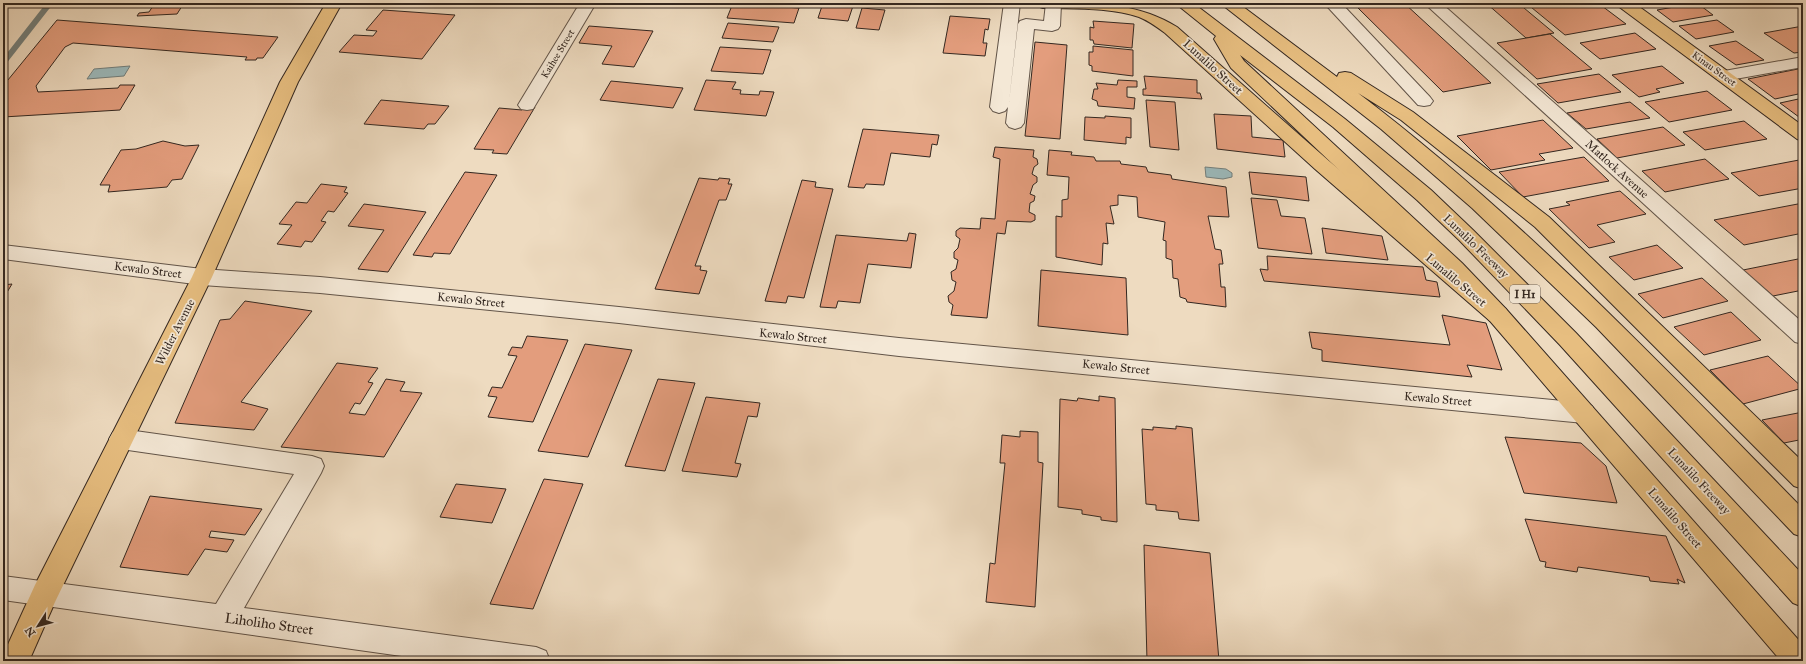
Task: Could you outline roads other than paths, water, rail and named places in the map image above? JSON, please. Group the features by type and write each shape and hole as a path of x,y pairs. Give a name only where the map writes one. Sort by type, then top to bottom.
{"main road":[{"name":"Wilder Avenue","path":"15,661 45,594 202,277 289,82 334,3"},
{"name":"Lunalilo Street","path":"1048,3 1132,11 1146,14 1161,22 1434,262 1498,316 1584,412 1799,661"},
{"name":"Lunalilo Freeway","path":"1183,3 1345,128 1424,196 1466,235 1568,339 1803,594"},
{"path":"1230,3 1407,116 1542,222 1803,478"},
{"path":"1230,3 1390,128 1478,202 1557,274 1803,526"},
{"name":"Kinau Street","path":"1624,3 1803,135"},
{"path":"1215,28 1237,64 1455,268 1498,316"}],"street":[{"name":"Kaihee Street","path":"527,105 588,3"},
{"path":"999,107 1012,3"},
{"path":"1015,123 1026,24 1052,26 1048,3"},
{"path":"1332,3 1424,101"},
{"name":"Matlock Avenue","path":"1432,3 1803,336"},
{"path":"1724,76 1803,62"},
{"name":"Kewalo Street","path":"3,252 202,277 320,285 448,297 899,347 1584,412"},
{"path":"121,439 312,466 223,618"},
{"name":"Liholiho Street","path":"3,588 536,661"}],"water":[{"path":"130,66 124,76 87,79 94,69"},
{"path":"1205,167 1226,169 1232,173 1232,177 1223,179 1206,177"}],"waterway":[{"path":"3,63 50,3"}]}
